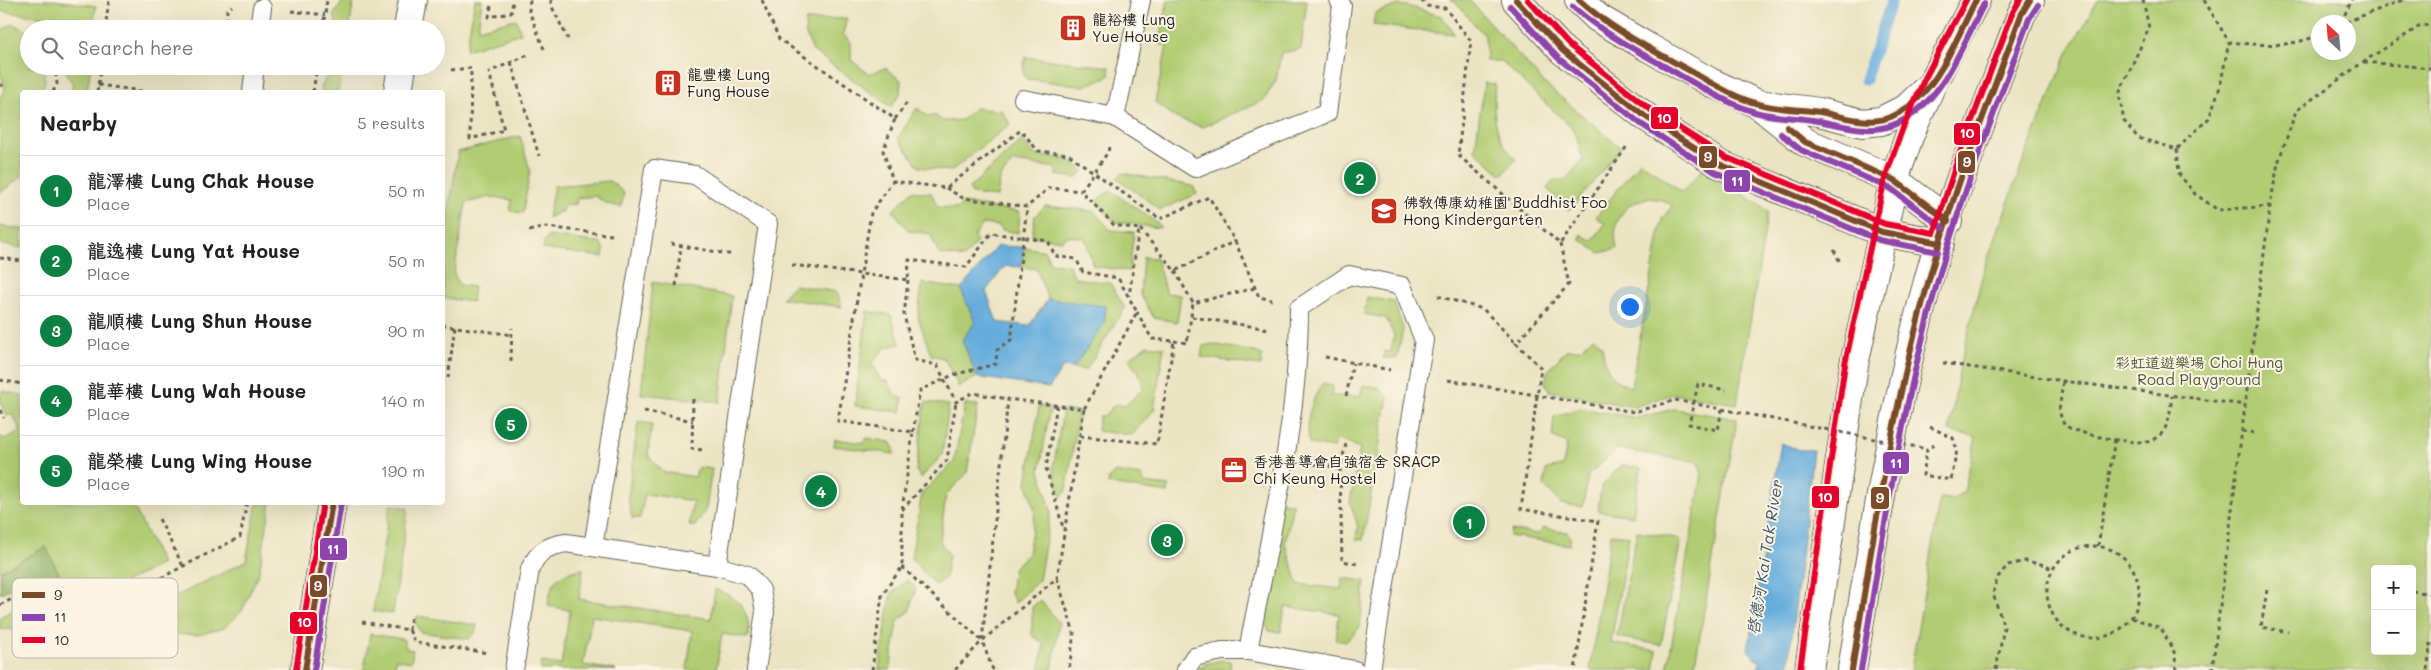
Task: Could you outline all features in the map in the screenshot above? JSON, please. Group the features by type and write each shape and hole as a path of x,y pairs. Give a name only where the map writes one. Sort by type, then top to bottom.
{"main road":[{"path":"410,20 413,0"},
{"path":"1516,0 1562,51 1646,117 1719,164 1882,232 1944,232"},
{"path":"1579,0 1598,18 1649,48 1712,83 1758,104 1805,142 1894,180 1944,232"},
{"path":"1809,670 1854,365 1894,180 1910,134 1932,84 1976,0"},
{"path":"1852,670 1893,427 1944,232 1967,158 2021,15 2030,0"},
{"path":"398,90 401,75"},
{"path":"1758,104 1819,112 1862,123 1881,121 1907,108 1932,84"},
{"path":"305,670 332,505"}],"lane":[{"path":"1115,117 1141,0"},
{"path":"1023,99 1115,117 1195,168 1327,113 1342,6 1339,0"},
{"path":"261,20 262,8"},
{"path":"252,90 254,75"},
{"path":"593,547 654,169 695,175 768,224 717,566"},
{"path":"1248,651 1284,460 1299,343 1299,308 1348,275 1402,286 1424,340 1385,570 1371,670"},
{"path":"515,664 530,569 537,555 551,545 566,543 717,566 748,575 761,590 764,612 756,670"},
{"path":"1186,670 1194,657 1222,651 1248,651 1355,670"}],"path":[{"path":"106,20 109,0"},
{"path":"324,20 327,0"},
{"path":"491,6 489,17 511,13 513,0"},
{"path":"530,0 529,11 544,49"},
{"path":"551,0 551,5 568,39"},
{"path":"762,0 779,39 895,119"},
{"path":"1421,0 1427,6 1445,8 1471,41 1458,155 1560,244 1569,284 1516,343"},
{"path":"2143,0 2149,28 2119,94 2124,120 2138,138 2177,149"},
{"path":"2177,149 2209,118 2220,87 2230,42 2204,0"},
{"path":"2344,15 2352,0"},
{"path":"2356,18 2403,0"},
{"path":"2212,670 2270,206 2278,163 2296,111 2363,62 2422,24 2431,26"},
{"path":"2230,42 2267,46 2305,41 2311,38"},
{"path":"452,70 471,68 470,139 504,130 489,72 530,54"},
{"path":"511,62 539,156"},
{"path":"2363,62 2431,68"},
{"path":"54,90 57,84 56,75"},
{"path":"97,90 99,75"},
{"path":"313,90 316,75"},
{"path":"0,84 5,88"},
{"path":"98,85 134,90"},
{"path":"908,101 895,119 884,151 893,181 946,188 963,198 1027,207"},
{"path":"1081,192 1093,171 1108,152 1115,117"},
{"path":"946,188 1021,130 1038,151 1068,154 1160,219 1209,197 1235,240 1259,297 1299,308"},
{"path":"1560,244 1630,141"},
{"path":"2177,149 2179,174 2195,194 2218,210 2270,206"},
{"path":"872,670 882,595 902,567 902,510 920,390 945,379 953,375 996,364 997,350 1011,340 1025,238 1027,207 1049,188 1081,192 1114,225 1139,229 1175,271 1193,303 1187,343 1152,339 1118,278 1083,272 1076,259 1055,256 1048,241 1025,238 991,233 966,267 909,260 904,315 915,360 937,365 945,379 956,402 947,460 902,510"},
{"path":"1129,296 1139,229"},
{"path":"1175,271 1235,240"},
{"path":"1829,245 1834,249 1841,267"},
{"path":"676,286 681,246"},
{"path":"0,258 20,261"},
{"path":"908,280 861,274 838,421 913,432"},
{"path":"1402,286 1483,309 1540,368 1521,509 1598,521 1575,670"},
{"path":"1193,303 1255,288"},
{"path":"1069,670 1074,633 1057,578 1084,409 1137,312"},
{"path":"1192,317 1281,331 1323,357 1634,412 1675,400 1927,449 1938,443"},
{"path":"445,325 513,335"},
{"path":"448,378 455,326"},
{"path":"511,361 512,328"},
{"path":"1080,436 1156,444 1174,341"},
{"path":"1346,396 1353,363"},
{"path":"1943,363 2245,405"},
{"path":"0,380 20,384"},
{"path":"2063,381 2059,411 2064,425 2075,431 2115,438 2148,442 2161,434 2168,425 2172,396"},
{"path":"1722,409 1718,430 1689,424 1698,384 1726,390"},
{"path":"956,402 972,393 1084,409"},
{"path":"692,449 693,399"},
{"path":"982,641 1008,399"},
{"path":"1057,405 1046,468 1064,533"},
{"path":"0,410 4,418"},
{"path":"656,412 692,421"},
{"path":"1927,449 1923,475 1951,480 1957,450 1953,438 1929,427"},
{"path":"2242,431 2255,433"},
{"path":"2098,546 2115,438"},
{"path":"1346,444 1340,468 1342,561 1385,570"},
{"path":"1284,460 1340,468"},
{"path":"160,578 240,537 246,505"},
{"path":"159,519 183,566"},
{"path":"2098,546 2119,552 2133,566 2140,583 2139,604 2132,618 2120,630 2096,639 2071,634 2056,621 2047,602 2047,585 2052,569 2068,552 2079,548 2098,546"},
{"path":"1996,670 2004,627 1993,594 1997,578 2008,565 2025,561 2041,564 2052,569"},
{"path":"902,567 982,641 993,670"},
{"path":"955,670 982,641 1057,578"},
{"path":"2267,590 2261,627 2288,632"},
{"path":"2416,592 2431,594"},
{"path":"0,605 12,599"},
{"path":"411,615 409,630 415,642 515,664"},
{"path":"2132,618 2161,628 2175,654 2176,670"},
{"path":"362,622 409,630"},
{"path":"2427,670 2431,643"}],"green space":[{"path":"0,0 53,0 96,6 94,20 64,20 0,11"},
{"path":"344,0 354,0 351,20 336,20 334,14"},
{"path":"475,0 482,0 478,29 516,19 521,33 466,50"},
{"path":"1168,0 1307,0 1301,49 1281,53 1276,80 1264,100 1203,127 1176,118 1155,102 1167,46 1159,44"},
{"path":"1450,0 1469,0 1545,84 1621,148 1570,210 1547,189 1554,180 1565,180 1583,160 1575,131 1501,61 1486,61 1485,36 1454,1"},
{"name":"彩虹道遊樂場 Choi Hung Road Playground","path":"2098,0 2431,0 2431,670 1911,670 1940,498 1952,499 1964,492 1976,437 1949,431 1960,366 1984,269 2024,159 2066,57"},
{"path":"1399,5 1442,16 1454,34 1373,25 1375,13"},
{"path":"847,18 843,34 851,42 851,60 869,74 885,68 901,80 900,94 891,107 813,51 806,35 805,21"},
{"path":"13,24 20,28 20,75 45,75 45,82 41,90 20,90 20,178 0,193 0,98 5,88 0,71 0,31"},
{"path":"1025,57 1110,67 1109,76 1084,86 1027,79 1023,73"},
{"path":"90,75 87,90 72,90 73,84 67,76"},
{"path":"328,75 341,75 338,90 322,90"},
{"path":"1484,83 1495,84 1496,124 1503,143 1516,159 1502,175 1475,150"},
{"path":"917,108 929,117 935,115 942,121 962,120 975,108 1002,111 1010,124 951,171 919,167 898,138"},
{"path":"520,136 530,170 523,213 510,211 512,200 490,197 466,203 454,273 459,285 474,287 472,302 445,298 445,234 458,152"},
{"path":"1022,140 1035,155 1067,159 1084,171 1077,178 1056,175 1056,168 1013,162 1000,178 997,197 972,194 969,188"},
{"path":"1640,161 1682,192 1704,168 1768,211 1737,404 1673,394 1634,407 1550,391 1545,384 1547,372 1566,350 1581,349 1593,337 1602,345 1604,359 1609,372 1618,381 1631,387 1662,219 1672,206 1658,199 1651,198 1643,199 1630,206 1624,211 1617,222 1615,233 1617,249 1599,253 1580,239 1581,234 1592,241 1605,224 1596,217"},
{"path":"1123,173 1193,186 1197,194 1160,210 1117,178"},
{"path":"610,181 624,193 621,207 607,204 595,196 577,198 576,204 563,206 562,211 548,218 554,186"},
{"path":"1110,190 1160,225 1160,228 1115,222 1096,201"},
{"path":"912,191 931,193 938,207 958,209 963,203 1020,212 1018,233 1002,230 999,226 983,224 974,236 977,242 964,258 939,254 930,234 909,231 893,211"},
{"path":"1045,206 1094,211 1110,230 1134,232 1129,271 1093,266 1085,238 1068,236 1062,240 1032,236 1035,216"},
{"path":"0,226 20,229 20,248 0,244"},
{"path":"549,236 600,243 604,249 603,257 543,249 544,241"},
{"path":"1024,247 1045,251 1050,263 1069,265 1075,278 1110,283 1125,308 1086,370 1073,368 1104,324 1106,307 1048,299 1036,269 1021,267"},
{"path":"1143,257 1156,258 1166,293 1181,295 1177,322 1154,318 1140,294"},
{"path":"653,282 732,296 720,402 641,394"},
{"path":"922,283 961,289 975,322 974,369 977,377 959,387 944,358 931,355 918,317"},
{"path":"794,285 837,292 842,307 782,298"},
{"path":"1367,297 1394,302 1403,329 1397,358 1383,358 1384,351 1391,352 1394,335 1386,318 1364,314"},
{"path":"867,311 891,315 900,344 885,348 872,363 881,381 888,381 895,396 903,398 901,412 855,406"},
{"path":"1212,344 1262,355 1261,366 1201,357 1203,346"},
{"path":"1147,345 1164,347 1154,410 1132,435 1097,431 1099,416 1104,416 1115,404 1125,406 1143,388 1138,370 1135,369 1129,358"},
{"path":"1323,383 1333,385 1331,396 1360,396 1363,385 1378,387 1388,396 1363,540 1356,539 1358,527 1350,502 1360,448 1336,439 1334,448 1309,444 1308,420 1312,404"},
{"path":"2,391 20,395 20,429 12,414 7,416 0,402"},
{"path":"925,402 949,405 942,455 921,478 916,471"},
{"path":"965,404 978,405 967,473 946,495 940,541 949,555 945,578 935,585 911,558 922,493 954,462"},
{"path":"1039,406 1050,407 1040,470 1051,511 1039,580 1015,603 1010,592 1014,567 1028,554 1035,512 1027,483"},
{"path":"1580,408 1637,418 1674,409 1737,419 1694,670 1667,670 1702,474 1698,462 1617,449 1588,475 1583,507 1561,504 1544,486 1546,469 1563,466 1567,443 1552,436 1554,417"},
{"path":"1063,410 1079,412 1066,492 1061,497 1053,469"},
{"path":"638,422 652,424 648,455 663,472 695,477 698,467 712,469 706,509 695,526 689,526 693,501 645,494 640,518 632,518 628,498"},
{"path":"20,431 20,505 133,505 162,564 134,578 61,578 46,548 0,571 0,436 4,439"},
{"path":"867,438 890,442 894,448 894,454 834,446 835,439 863,443"},
{"path":"1622,465 1641,468 1633,516 1598,511 1601,487"},
{"path":"1115,472 1142,476 1144,483 1169,486 1168,493 1108,484 1109,478"},
{"path":"1279,501 1293,504 1285,543 1298,584 1341,589 1342,578 1365,581 1360,627 1346,642 1336,640 1339,614 1285,607 1281,632 1269,631 1261,612"},
{"path":"257,505 271,505 259,572 242,611 224,628 198,635 178,634 178,595 246,561"},
{"path":"390,505 408,508 393,614 373,611"},
{"path":"1544,528 1567,532 1570,538 1570,545 1510,536 1511,530 1538,534"},
{"path":"1637,531 1681,539 1661,645 1617,637"},
{"path":"1611,534 1629,536 1611,643 1657,651 1654,670 1590,670"},
{"path":"46,547 61,578 12,578 12,588 0,594 0,571"},
{"path":"583,569 579,599 711,619 715,589 723,592 737,601 742,607 748,620 748,638 722,634 716,670 687,670 692,631 592,616 583,665 616,670 541,670 541,662 561,665 570,610 548,606 551,590 557,579 567,573"},
{"path":"908,580 916,588 909,612 898,620 890,670 879,670 891,594"},
{"path":"1040,600 1059,623 1052,670 1039,670 1044,644 1032,635 1032,607"},
{"path":"12,611 12,629 0,629 0,617"},
{"path":"417,616 477,625 475,633 469,639 420,632 416,624"},
{"path":"370,634 403,639 407,649 413,650 411,662 396,659 394,670 364,670"},
{"path":"1222,660 1231,661 1230,670 1198,670 1205,664"}],"water":[{"path":"997,246 1024,247 1021,267 1005,266 986,291 997,322 1029,326 1048,299 1106,306 1104,324 1073,368 1063,367 1049,388 977,377 962,340 975,322 961,289"},
{"name":"啓德河 Kai Tak River","path":"1781,443 1799,450 1813,450 1788,670 1758,670 1760,663 1748,650"}],"waterway":[{"name":"啓德河 Kai Tak River","path":"1865,80 1892,0"}],"transit line":[{"name":"9","path":"1516,0 1563,51 1646,117 1719,164 1882,232 1940,243"},
{"name":"10","path":"1528,0 1569,45 1651,110 1723,156 1885,224 1934,233 1959,155 2013,12 2020,0"},
{"name":"9","path":"1579,0 1628,36 1739,97 1774,107 1820,112 1849,119 1869,121 1888,118 1897,114 1912,104 1924,92 1953,48 1976,0"},
{"name":"10","path":"1800,669 1845,364 1885,178 1902,130 1924,80 1966,0"},
{"name":"9","path":"1852,670 1892,434 1925,294 1946,223 1970,153 2021,15 2030,0"},
{"name":"11","path":"1573,7 1624,43 1735,105 1763,114 1870,129 1890,126 1900,122 1929,100 1950,70 1984,4"},
{"name":"11","path":"1861,670 1901,436 1933,298 1954,227 1978,157 2029,19 2038,5"},
{"name":"11","path":"1510,6 1558,58 1641,124 1715,172 1879,240 1938,252"},
{"name":"9","path":"1787,127 1805,142 1894,180 1948,221"},
{"name":"11","path":"1781,134 1801,150 1890,188 1943,228"},
{"name":"10","path":"296,669 323,505"},
{"name":"9","path":"305,670 332,505"},
{"name":"11","path":"314,670 341,505"}],"place":[{"name":"龍裕樓 Lung Yue House","path":"1073,28"},
{"name":"龍豐樓 Lung Fung House","path":"668,83"},
{"name":"龍逸樓 Lung Yat House","path":"1360,178"},
{"name":"佛教傅康幼稚園 Buddhist Foo Hong Kindergarten","path":"1384,211"},
{"name":"龍榮樓 Lung Wing House","path":"511,424"},
{"name":"香港善導會自強宿舍 SRACP Chi Keung Hostel","path":"1234,470"},
{"name":"龍華樓 Lung Wah House","path":"821,491"},
{"name":"龍澤樓 Lung Chak House","path":"1469,522"},
{"name":"龍順樓 Lung Shun House","path":"1167,540"}]}
